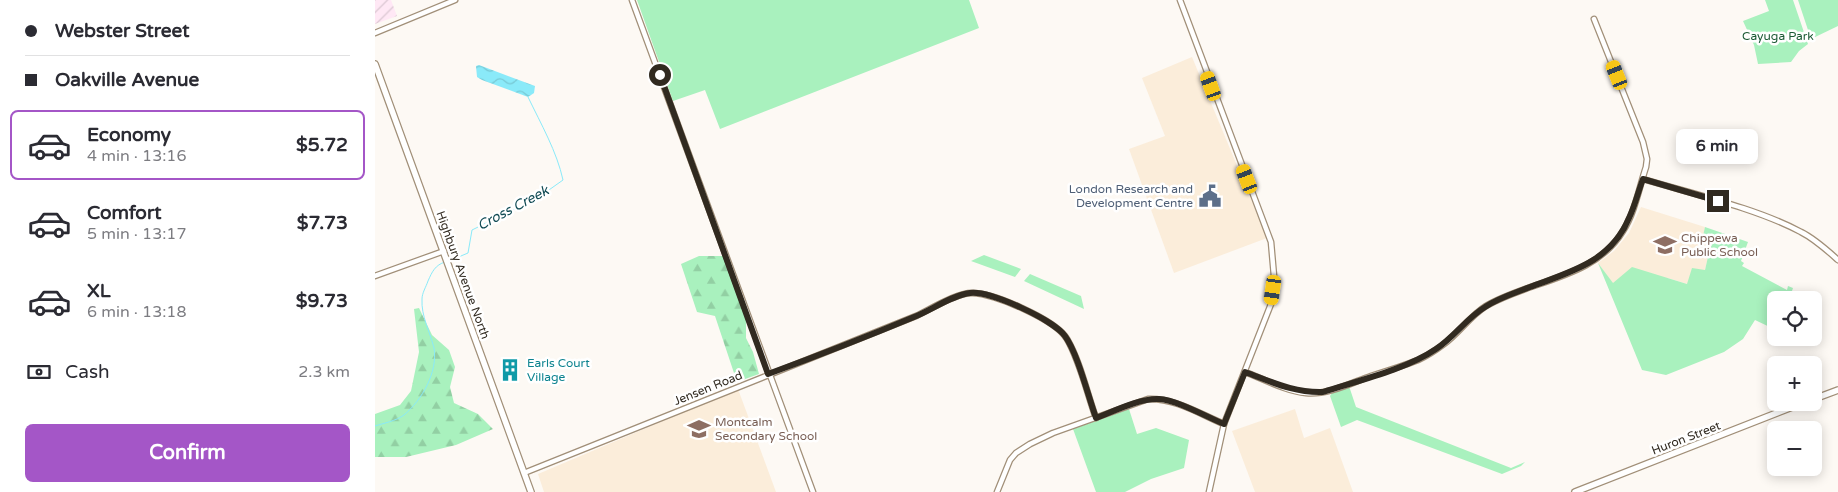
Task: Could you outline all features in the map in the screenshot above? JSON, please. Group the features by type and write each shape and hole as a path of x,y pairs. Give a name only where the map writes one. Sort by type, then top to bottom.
{"main road":[{"name":"Highbury Avenue North","path":"375,64 531,492"},
{"path":"1822,396 1838,390"},
{"name":"Huron Street","path":"1575,492 1782,411"}],"street":[{"path":"375,33 455,0"},
{"path":"632,0 813,492"},
{"path":"1180,0 1271,242 1275,276 1271,304 1224,424 1209,492"},
{"path":"1245,372 1290,389 1306,393 1323,392 1420,359 1445,343 1484,307 1499,299 1597,260 1611,247 1623,232 1629,218 1643,179 1647,159 1643,142 1594,19"},
{"path":"1643,179 1718,201 1786,224 1804,233 1838,260"},
{"path":"375,276 444,251"},
{"name":"Jensen Road","path":"525,473 916,316 957,297 971,293 999,299 1047,320 1059,328 1072,349 1096,418"},
{"path":"997,492 1005,468 1016,453 1030,444 1053,433 1148,400 1160,399 1172,402 1224,424"}],"shaded area":[{"path":"375,0 391,0 397,16 375,24"},
{"path":"1192,57 1267,238 1174,273 1129,149 1165,136 1142,78"},
{"name":"Chippewa Public School","path":"1641,207 1705,227 1704,236 1712,239 1705,270 1687,284 1668,278 1613,284 1598,263 1614,251 1629,233"},
{"name":"Montcalm Secondary School","path":"738,389 776,492 544,492 538,474"},
{"path":"1295,409 1304,438 1330,428 1353,492 1255,492 1232,431"}],"green space":[{"path":"637,0 969,0 979,28 720,129 705,90 673,101"},
{"name":"Cayuga Park","path":"1765,0 1793,0 1808,44 1799,51 1791,62 1758,64 1754,45 1743,21 1769,11"},
{"path":"1798,0 1838,0 1838,26 1811,39"},
{"path":"1705,227 1748,242 1741,261 1744,263 1742,266 1787,290 1788,286 1793,288 1792,291 1767,291 1767,326 1755,320 1743,339 1724,352 1666,375 1642,370 1598,263 1613,283 1632,267 1687,284 1692,268 1705,270 1712,239 1703,236"},
{"path":"984,255 1021,269 1015,277 971,261"},
{"path":"699,256 724,256 746,309 746,338 753,352 759,374 737,382 715,316 697,312 681,264"},
{"path":"1030,274 1081,296 1084,309 1024,281"},
{"path":"419,308 432,335 449,350 455,367 450,387 454,403 478,414 493,429 456,445 406,457 375,457 375,414 400,405 411,391 419,352 414,309"},
{"path":"1349,386 1356,407 1511,468 1525,462 1521,466 1502,474 1357,420 1341,427 1330,396 1332,393"},
{"path":"1129,409 1137,434 1156,428 1189,440 1184,468 1151,479 1125,492 1096,492 1073,429"}],"water":[{"path":"479,65 535,86 534,93 528,97 482,80 477,77 476,66"}],"waterway":[{"name":"Cross Creek","path":"449,261 468,253 472,230 539,197 563,180 553,149 528,97"},
{"name":"Cross Creek","path":"375,426 401,417 411,409 422,394 431,376 435,357 434,348 423,312 422,297 436,267 445,262"}],"place":[{"name":"London Research and Development Centre","path":"1210,196"},
{"name":"Chippewa Public School","path":"1665,245"},
{"name":"Earls Court Village","path":"510,370"},
{"name":"Montcalm Secondary School","path":"699,429"}],"route":[{"path":"660,75 768,374 818,356 957,297 971,293 986,295 1047,320 1059,328 1072,349 1096,418 1148,400 1160,399 1172,402 1224,424 1245,372 1290,389 1306,393 1323,392 1420,359 1445,343 1484,307 1499,299 1597,260 1623,232 1643,179 1718,201"}]}
